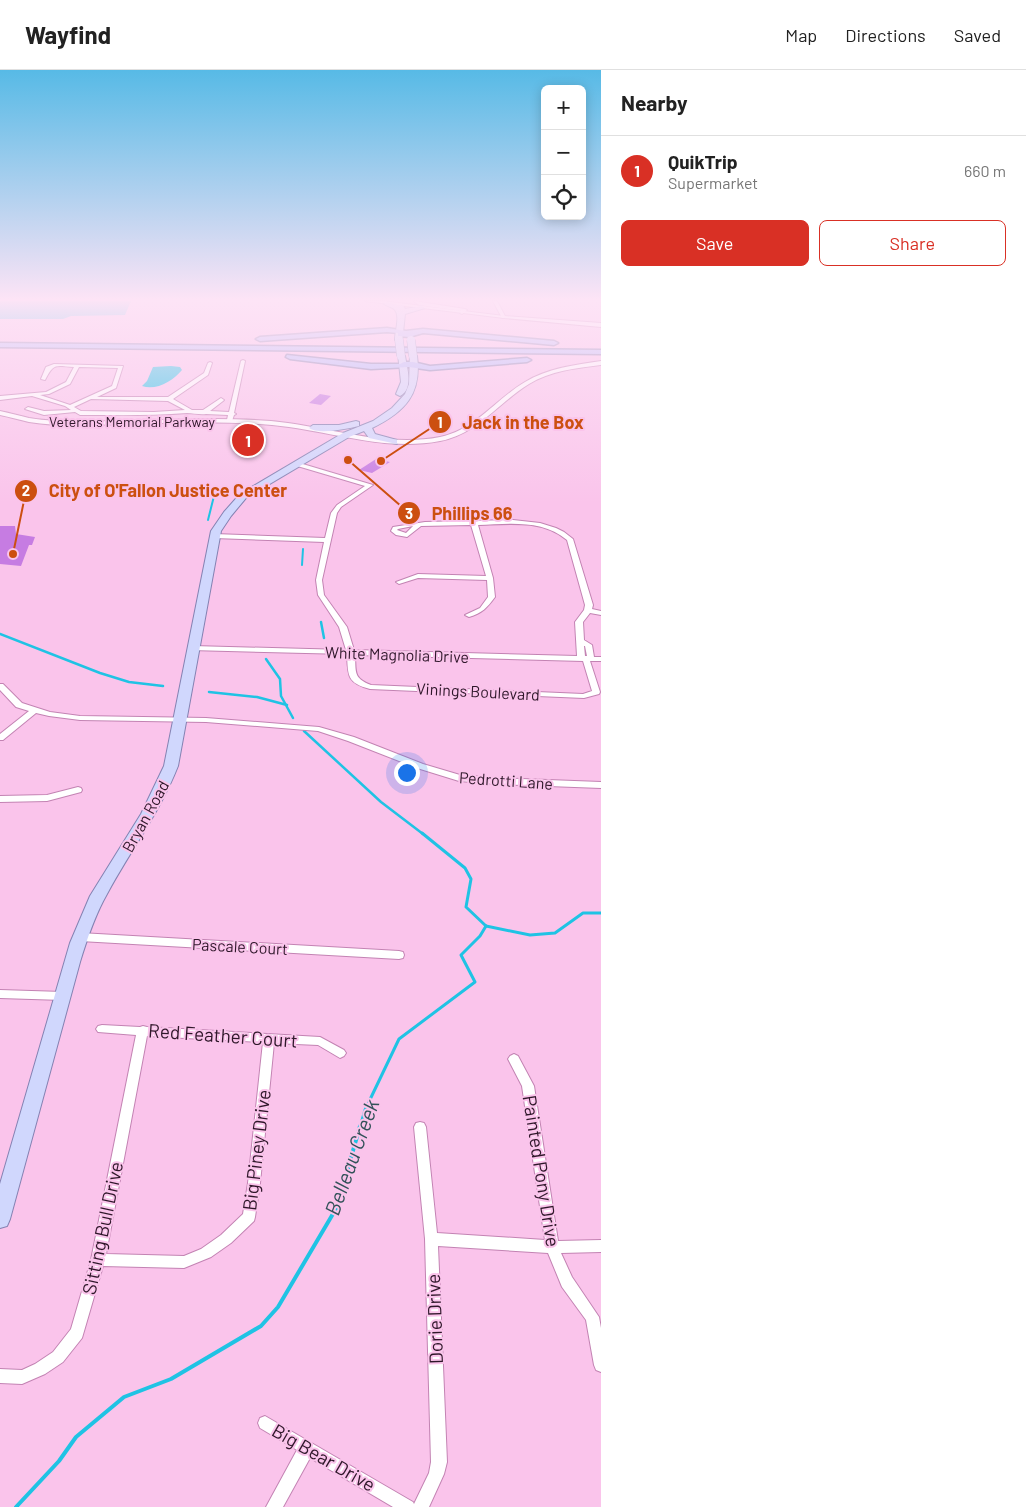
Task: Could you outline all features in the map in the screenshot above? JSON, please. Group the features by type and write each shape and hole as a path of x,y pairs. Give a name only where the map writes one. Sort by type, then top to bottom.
{"main road":[{"name":"Bryan Road","path":"0,1219 80,937 102,888 159,797 171,766 214,536 224,517 237,502 257,486 346,435 352,428 365,424 401,404 410,391 408,368"},
{"path":"313,428 341,428 365,424 372,436 394,442"},
{"path":"313,428 328,434 332,443"}],"street":[{"path":"43,379 48,368"},
{"path":"0,398 31,394 71,378 76,368"},
{"path":"70,406 114,387 121,368"},
{"path":"169,399 206,374 208,368"},
{"path":"230,422 242,368"},
{"name":"Veterans Memorial Parkway","path":"0,413 21,418 62,423 272,423 313,428 364,439 394,442 432,440 457,434 473,427 531,380 573,368"},
{"path":"31,394 70,406 75,411"},
{"path":"92,398 169,399 193,411"},
{"path":"203,413 221,400"},
{"path":"28,409 44,413 75,411 83,413 142,414 193,411 233,414"},
{"path":"296,464 370,485 339,506 334,513 319,580 321,595 343,627 352,653"},
{"path":"469,615 482,609 492,597 490,578 474,523"},
{"path":"418,525 532,523 563,533 570,539 589,605 588,610 579,622 580,641 586,659"},
{"path":"214,536 327,540"},
{"path":"399,582 418,576 490,578"},
{"path":"588,610 601,613"},
{"name":"White Magnolia Drive","path":"194,648 601,659"},
{"name":"Vinings Boulevard","path":"352,653 352,673 357,682 370,687 578,696 596,692 586,659"},
{"path":"0,686 19,705 49,714 80,718 180,719"},
{"path":"0,738 35,710"},
{"name":"Pedrotti Lane","path":"180,719 319,729 420,766 459,778 497,782 601,785"},
{"path":"0,799 47,798 78,790"},
{"name":"Pascale Court","path":"80,937 399,955"},
{"path":"0,994 63,996"},
{"name":"Red Feather Court","path":"102,1028 320,1041 340,1053"},
{"name":"Sitting Bull Drive","path":"0,1376 22,1377 40,1369 58,1357 77,1333 98,1260 143,1030"},
{"name":"Big Piney Drive","path":"98,1260 184,1262 206,1253 226,1239 249,1217 269,1038"},
{"name":"Painted Pony Drive","path":"514,1059 528,1086 552,1246 567,1282 592,1317 601,1365"},
{"name":"Dorie Drive","path":"420,1127 431,1239 439,1462 436,1474 421,1507"},
{"path":"431,1239 552,1246 601,1246"},
{"name":"Big Bear Drive","path":"265,1423 408,1507"},
{"path":"274,1507 307,1448"}],"water":[{"path":"153,368 181,368 182,370 174,378 158,386 142,386 147,381"}],"building":[{"path":"320,394 331,396 321,405 309,403"},
{"path":"250,434 261,438 247,445 235,442"},
{"path":"376,459 390,462 372,473 359,470"},
{"path":"0,526 15,526 16,534 35,537 32,545 29,545 21,566 0,564"}],"waterway":[{"path":"208,520 214,496 219,491"},
{"path":"302,565 303,549"},
{"path":"321,622 324,638"},
{"path":"0,634 100,673 129,682 163,686"},
{"path":"266,659 280,679 281,696 286,705"},
{"path":"209,692 257,697 286,705"},
{"path":"286,705 293,718"},
{"path":"304,731 381,802 423,834"},
{"path":"422,833 465,868 471,879 466,907 486,926"},
{"name":"Belleau Creek","path":"486,926 530,935 555,933 583,913 601,913"},
{"name":"Belleau Creek","path":"360,1127 365,1110 399,1039 475,982 461,955 480,936 486,926"},
{"name":"Belleau Creek","path":"16,1507 59,1461 76,1437 124,1397 171,1379 261,1326 278,1307 337,1207 360,1126"}],"place":[{"name":"QuikTrip","path":"248,440"},
{"name":"Phillips 66","path":"348,460"},
{"name":"Jack in the Box","path":"381,461"},
{"name":"City of O'Fallon Justice Center","path":"13,554"}]}
